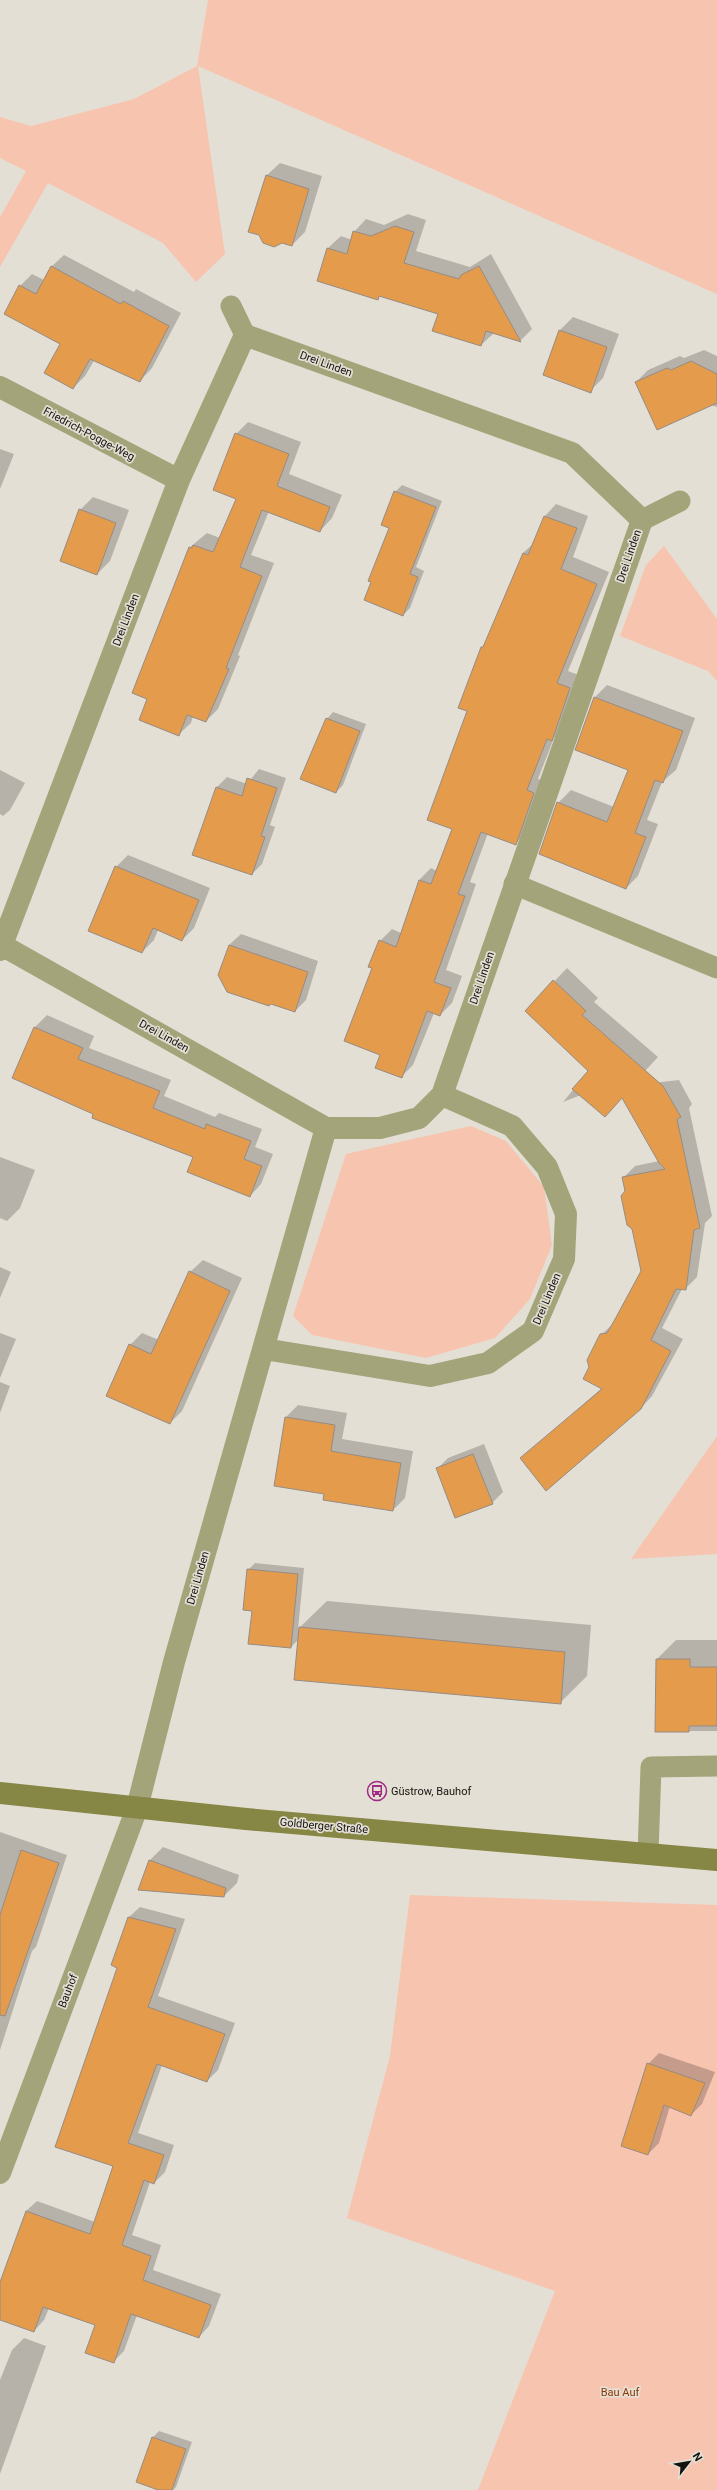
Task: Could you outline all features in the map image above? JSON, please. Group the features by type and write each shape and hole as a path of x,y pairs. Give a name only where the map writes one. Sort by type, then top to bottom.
{"main road":[{"name":"Goldberger Straße","path":"0,1793 137,1808 717,1860"}],"street":[{"name":"Drei Linden","path":"245,335 572,453 642,520 514,884 442,1095 419,1118 380,1128 326,1128 1,946 179,480 245,335"},
{"name":"Friedrich-Pogge-Weg","path":"0,387 179,480"},
{"name":"Drei Linden","path":"264,1349 430,1376 488,1363 533,1331 564,1259 566,1214 547,1167 512,1126 442,1095"},
{"name":"Drei Linden","path":"137,1808 174,1662 326,1128"},
{"name":"Bauhof","path":"0,2173 137,1808"}],"lane":[{"path":"230,306 245,335"},
{"path":"642,520 680,501"},
{"path":"514,884 717,968"},
{"path":"648,1854 651,1767 717,1766"}],"green space":[{"path":"208,0 717,0 717,294 198,66 225,254 196,282 163,243 48,183 0,267 0,217 26,171 0,158 0,117 31,126 134,99 197,66"},
{"path":"664,546 717,619 717,681 708,671 620,636 646,565"},
{"path":"471,1126 506,1141 544,1187 552,1245 530,1299 495,1338 426,1358 312,1335 293,1316 346,1154"},
{"path":"717,1436 717,1554 631,1559"},
{"name":"Bau Auf","path":"410,1895 717,1905 717,2490 478,2490 555,2291 347,2218 390,2056"}],"building":[{"path":"266,175 309,189 292,246 282,243 274,247 263,243 259,235 248,232"},
{"path":"395,226 414,232 404,263 459,279 461,275 479,266 521,342 486,331 481,346 432,331 438,314 379,296 378,300 317,281 327,248 347,254 353,231 371,236"},
{"path":"51,266 121,304 123,301 169,326 140,382 90,359 73,389 44,373 60,344 4,314 19,285 36,294"},
{"path":"559,330 607,347 591,393 543,375"},
{"path":"691,361 717,374 717,403 657,430 635,382 667,368 671,370"},
{"path":"235,433 289,454 277,486 330,507 320,532 262,510 240,567 262,576 226,668 229,669 206,722 187,715 179,736 139,720 147,699 132,693 189,547 192,548 193,545 213,552 236,499 213,490"},
{"path":"394,491 436,507 410,574 418,577 403,616 364,600 371,582 368,581 389,528 381,525"},
{"path":"79,509 116,523 97,575 60,561"},
{"path":"544,516 577,528 561,569 597,584 557,683 570,688 552,741 547,739 527,790 534,793 516,845 481,832 458,894 465,896 434,982 451,988 440,1016 427,1011 402,1078 375,1068 380,1055 344,1041 372,968 368,967 379,940 396,947 419,880 431,884 452,829 427,820 467,711 458,708 481,647 483,647 523,553 528,555"},
{"path":"594,697 683,731 663,783 655,780 635,833 646,837 626,889 539,854 557,802 607,822 628,770 575,750"},
{"path":"326,718 360,731 336,793 300,779"},
{"path":"247,778 277,788 261,836 265,837 252,875 192,855 216,787 242,796"},
{"path":"115,866 199,900 182,941 153,928 142,953 88,931"},
{"path":"229,945 308,972 295,1012 271,1004 269,1006 227,992 218,975"},
{"path":"553,980 586,1011 582,1015 663,1086 681,1117 677,1119 700,1228 694,1230 686,1290 676,1289 651,1340 671,1351 641,1409 546,1491 520,1458 602,1389 583,1379 589,1367 587,1360 600,1334 607,1333 641,1271 632,1229 627,1225 621,1196 625,1191 622,1177 665,1169 659,1163 622,1098 605,1117 572,1089 588,1071 525,1011"},
{"path":"34,1027 83,1048 78,1059 160,1091 153,1108 205,1129 206,1124 251,1141 244,1159 262,1166 250,1197 187,1172 193,1157 92,1118 93,1114 12,1078"},
{"path":"189,1271 230,1291 170,1424 106,1396 129,1344 151,1354"},
{"path":"285,1417 335,1425 331,1451 401,1463 393,1511 323,1500 324,1494 274,1486"},
{"path":"473,1454 493,1504 455,1518 436,1468"},
{"path":"247,1569 298,1574 291,1648 248,1644 252,1611 243,1610"},
{"path":"299,1627 565,1652 561,1704 294,1680"},
{"path":"656,1659 690,1659 690,1667 717,1667 717,1726 689,1726 689,1732 655,1732"},
{"path":"21,1850 59,1863 5,2016 0,2015 0,1915"},
{"path":"149,1860 226,1888 224,1897 138,1890"},
{"path":"128,1917 176,1929 148,2007 225,2034 207,2082 157,2064 128,2143 164,2155 154,2184 144,2180 122,2245 151,2256 143,2280 211,2305 199,2338 131,2314 114,2363 85,2353 95,2325 43,2307 34,2332 0,2320 0,2282 26,2211 90,2234 113,2166 55,2147 117,1968 111,1965"},
{"path":"647,2063 705,2083 691,2116 664,2105 648,2155 621,2146"},
{"path":"152,2437 186,2449 172,2490 158,2490 136,2482"}],"place":[{"name":"Güstrow, Bauhof","path":"377,1791"}]}
